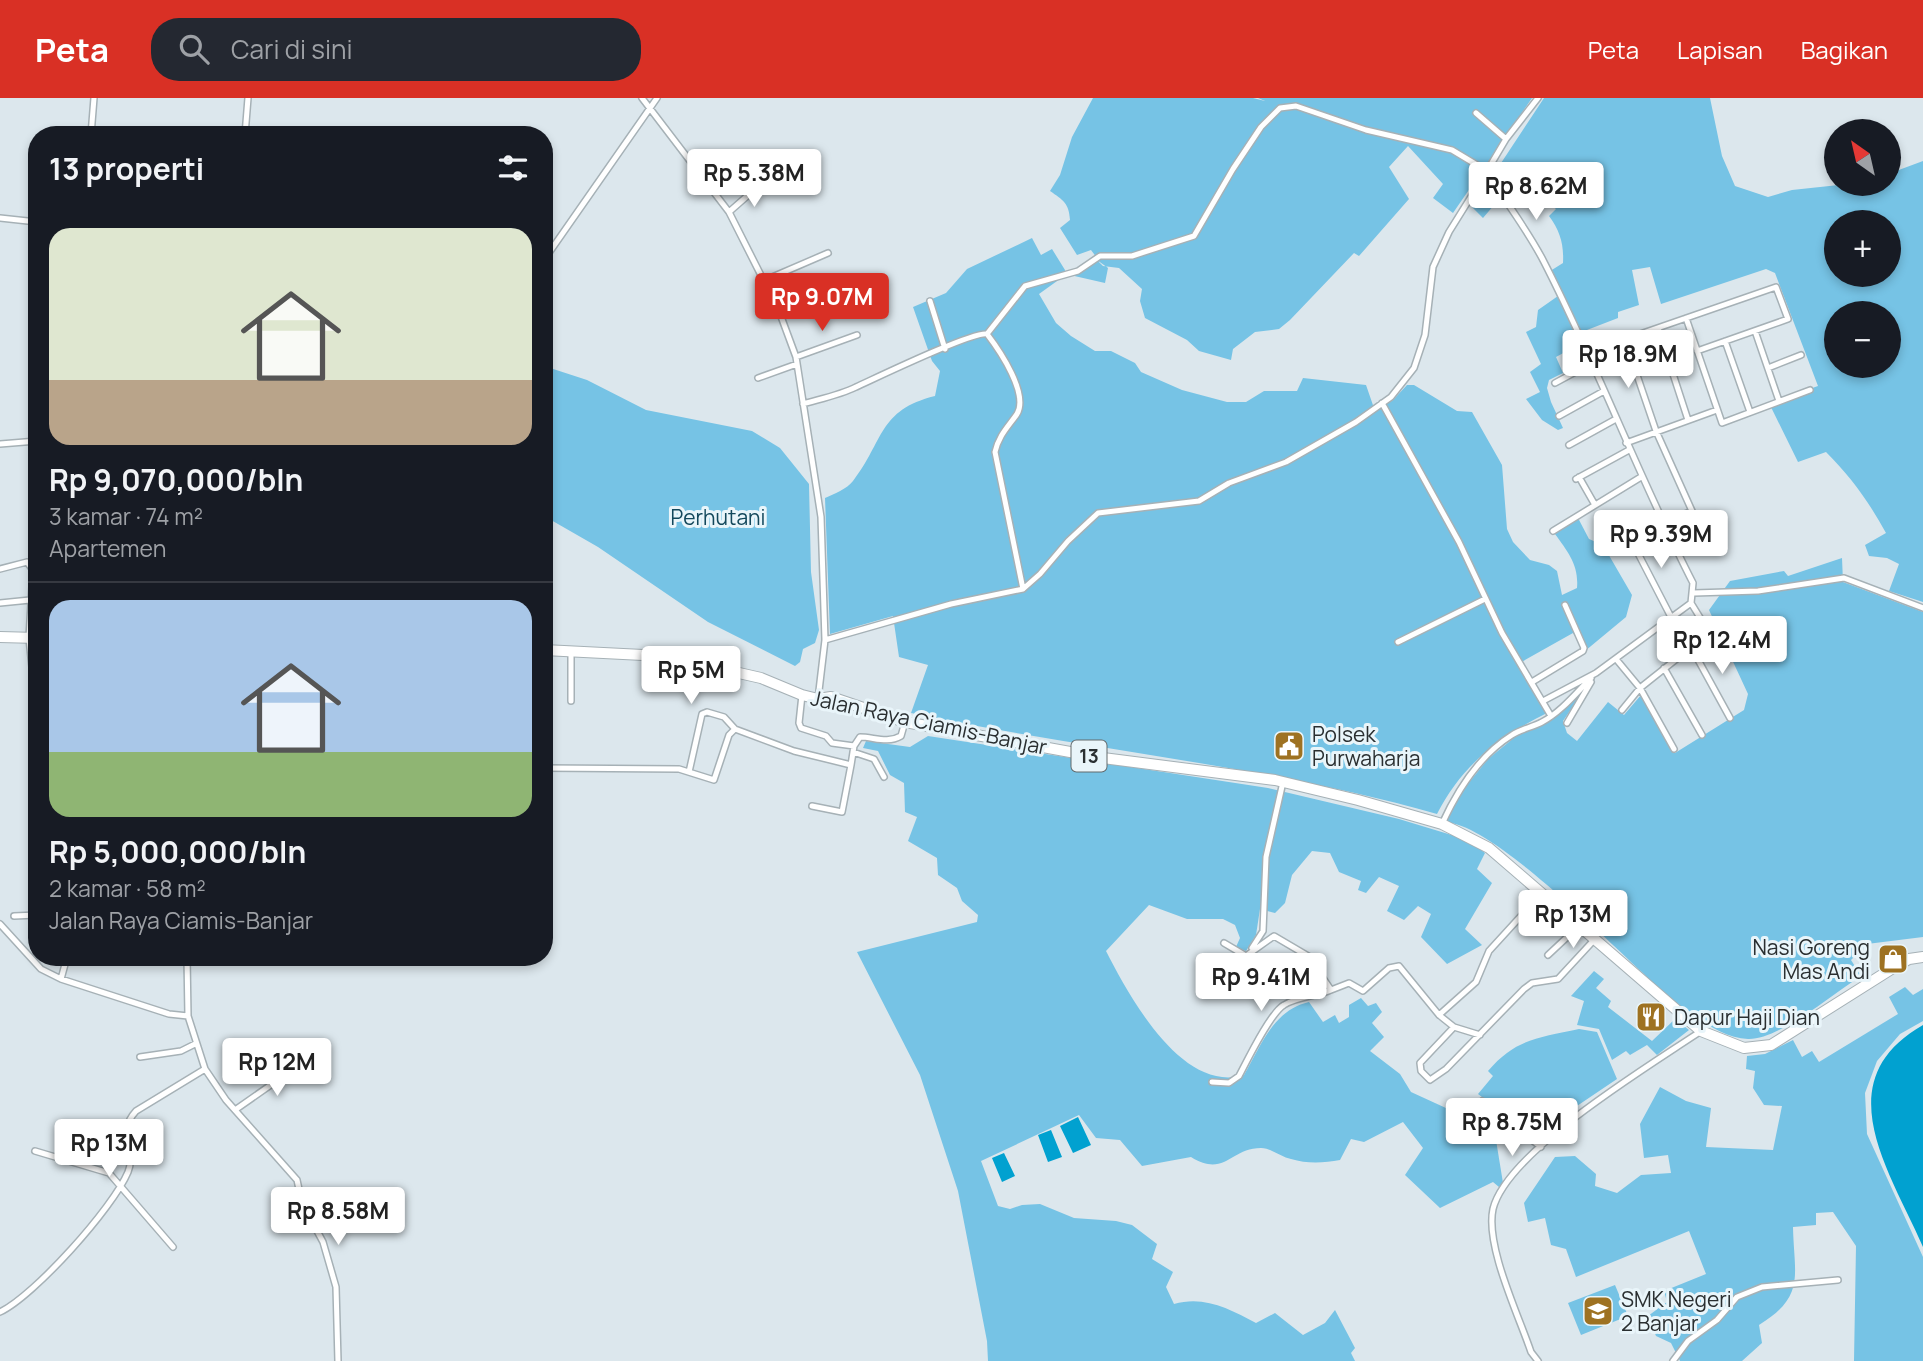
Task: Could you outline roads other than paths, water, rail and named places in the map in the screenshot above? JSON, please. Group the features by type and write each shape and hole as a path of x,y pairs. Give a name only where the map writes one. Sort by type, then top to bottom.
{"highway":[{"path":"0,637 28,638"},
{"name":"Jalan Raya Ciamis-Banjar","path":"553,651 643,655 695,663 761,678 802,695 818,699 831,697 905,722 1103,758 1283,782 1442,824 1489,848 1701,1031 1744,1048 1763,1048 1893,968 1909,959 1923,957"}],"street":[{"path":"92,126 94,98"},
{"path":"246,126 248,98"},
{"path":"642,98 651,106 729,212 779,311 796,360 820,506 825,640 818,699"},
{"path":"553,247 657,98"},
{"path":"825,640 951,604 1023,589 1098,513 1199,500 1229,483 1286,462 1382,403 1404,384 1413,368 1425,335 1433,267 1449,232 1506,139 1538,98"},
{"path":"803,404 847,391 883,372 970,337 987,334 1025,286 1078,271 1100,256 1132,256 1194,236 1261,127 1280,108 1296,106 1366,130 1452,150 1487,171 1543,259 1588,352 1662,523 1693,583 1691,603 1596,673 1543,701"},
{"path":"1476,113 1506,139"},
{"path":"729,212 762,183"},
{"path":"0,218 28,221"},
{"path":"763,281 828,253"},
{"path":"1588,352 1776,287 1788,320 1697,351"},
{"path":"930,301 945,349"},
{"path":"1686,318 1722,423 1810,390"},
{"path":"1658,328 1688,420"},
{"path":"1755,331 1779,401"},
{"path":"987,334 1009,369 1021,396 1018,412 998,439 995,452 1023,589"},
{"path":"758,378 857,335"},
{"path":"1625,340 1656,431 1692,510 1662,523"},
{"path":"1725,341 1750,412"},
{"path":"1768,368 1801,355"},
{"path":"1555,383 1592,363"},
{"path":"1559,416 1604,391"},
{"path":"1382,403 1459,542 1485,599 1551,716"},
{"path":"1626,443 1717,410"},
{"path":"1569,445 1616,419"},
{"path":"0,444 28,441"},
{"path":"1595,505 1577,478 1629,450"},
{"path":"1553,531 1641,477"},
{"path":"1659,515 1629,529 1628,536 1671,617"},
{"path":"0,569 28,564"},
{"path":"1694,593 1758,591 1844,578 1923,608"},
{"path":"1398,642 1485,599"},
{"path":"0,603 28,600"},
{"path":"1622,710 1640,688 1704,637 1707,629 1691,603"},
{"path":"1532,682 1583,652 1584,648 1565,605"},
{"path":"1691,647 1730,718"},
{"path":"571,652 571,701"},
{"path":"1616,659 1640,688 1674,749"},
{"path":"1664,668 1702,735"},
{"path":"1442,824 1453,800 1471,774 1501,744 1513,734 1551,716 1596,673"},
{"path":"1567,723 1596,673"},
{"path":"802,695 799,723 801,728 874,759 884,777"},
{"path":"689,772 702,714 707,712 724,717 735,729 802,753 851,765"},
{"path":"812,806 842,812 854,749 861,736 883,741 897,739 901,736 905,722"},
{"path":"553,768 689,772 715,779 729,736 735,729"},
{"path":"1246,956 1263,931 1266,858 1283,782"},
{"path":"1439,1014 1476,982 1489,951 1542,893"},
{"path":"14,916 28,915"},
{"path":"0,924 28,956"},
{"path":"1548,956 1578,926"},
{"path":"1246,956 1274,936 1308,956 1331,990"},
{"path":"1454,1027 1420,1063 1421,1071 1430,1080 1446,1069 1524,989 1532,983 1558,979 1594,940"},
{"path":"1224,943 1246,956"},
{"path":"1212,1082 1228,1083 1239,1076 1282,1006 1313,998 1349,983 1363,991 1395,964 1411,977 1439,1014 1454,1027 1480,1035"},
{"path":"37,966 61,979 169,1014 188,1016"},
{"path":"61,979 65,966"},
{"path":"187,966 188,1016 205,1069 235,1110 297,1180 302,1203 323,1242 336,1287 338,1361"},
{"path":"1538,1361 1531,1352 1502,1275 1493,1210 1501,1191 1570,1119 1701,1031"},
{"path":"140,1057 181,1051 195,1044"},
{"path":"235,1110 285,1075 293,1061"},
{"path":"0,1312 18,1303 71,1248 121,1185 130,1166 126,1126 129,1118 205,1069"},
{"path":"1482,1101 1541,1147"},
{"path":"34,1151 108,1173 173,1247"},
{"path":"1674,1361 1688,1341 1717,1320 1737,1297 1762,1287 1838,1280"}],"place":[{"name":"Polsek Purwaharja","path":"1289,746"},
{"name":"Nasi Goreng Mas Andi","path":"1893,959"},
{"name":"Dapur Haji Dian","path":"1651,1017"},
{"name":"SMK Negeri 2 Banjar","path":"1598,1311"}],"park label":[{"name":"Perhutani","path":"718,517"}]}
